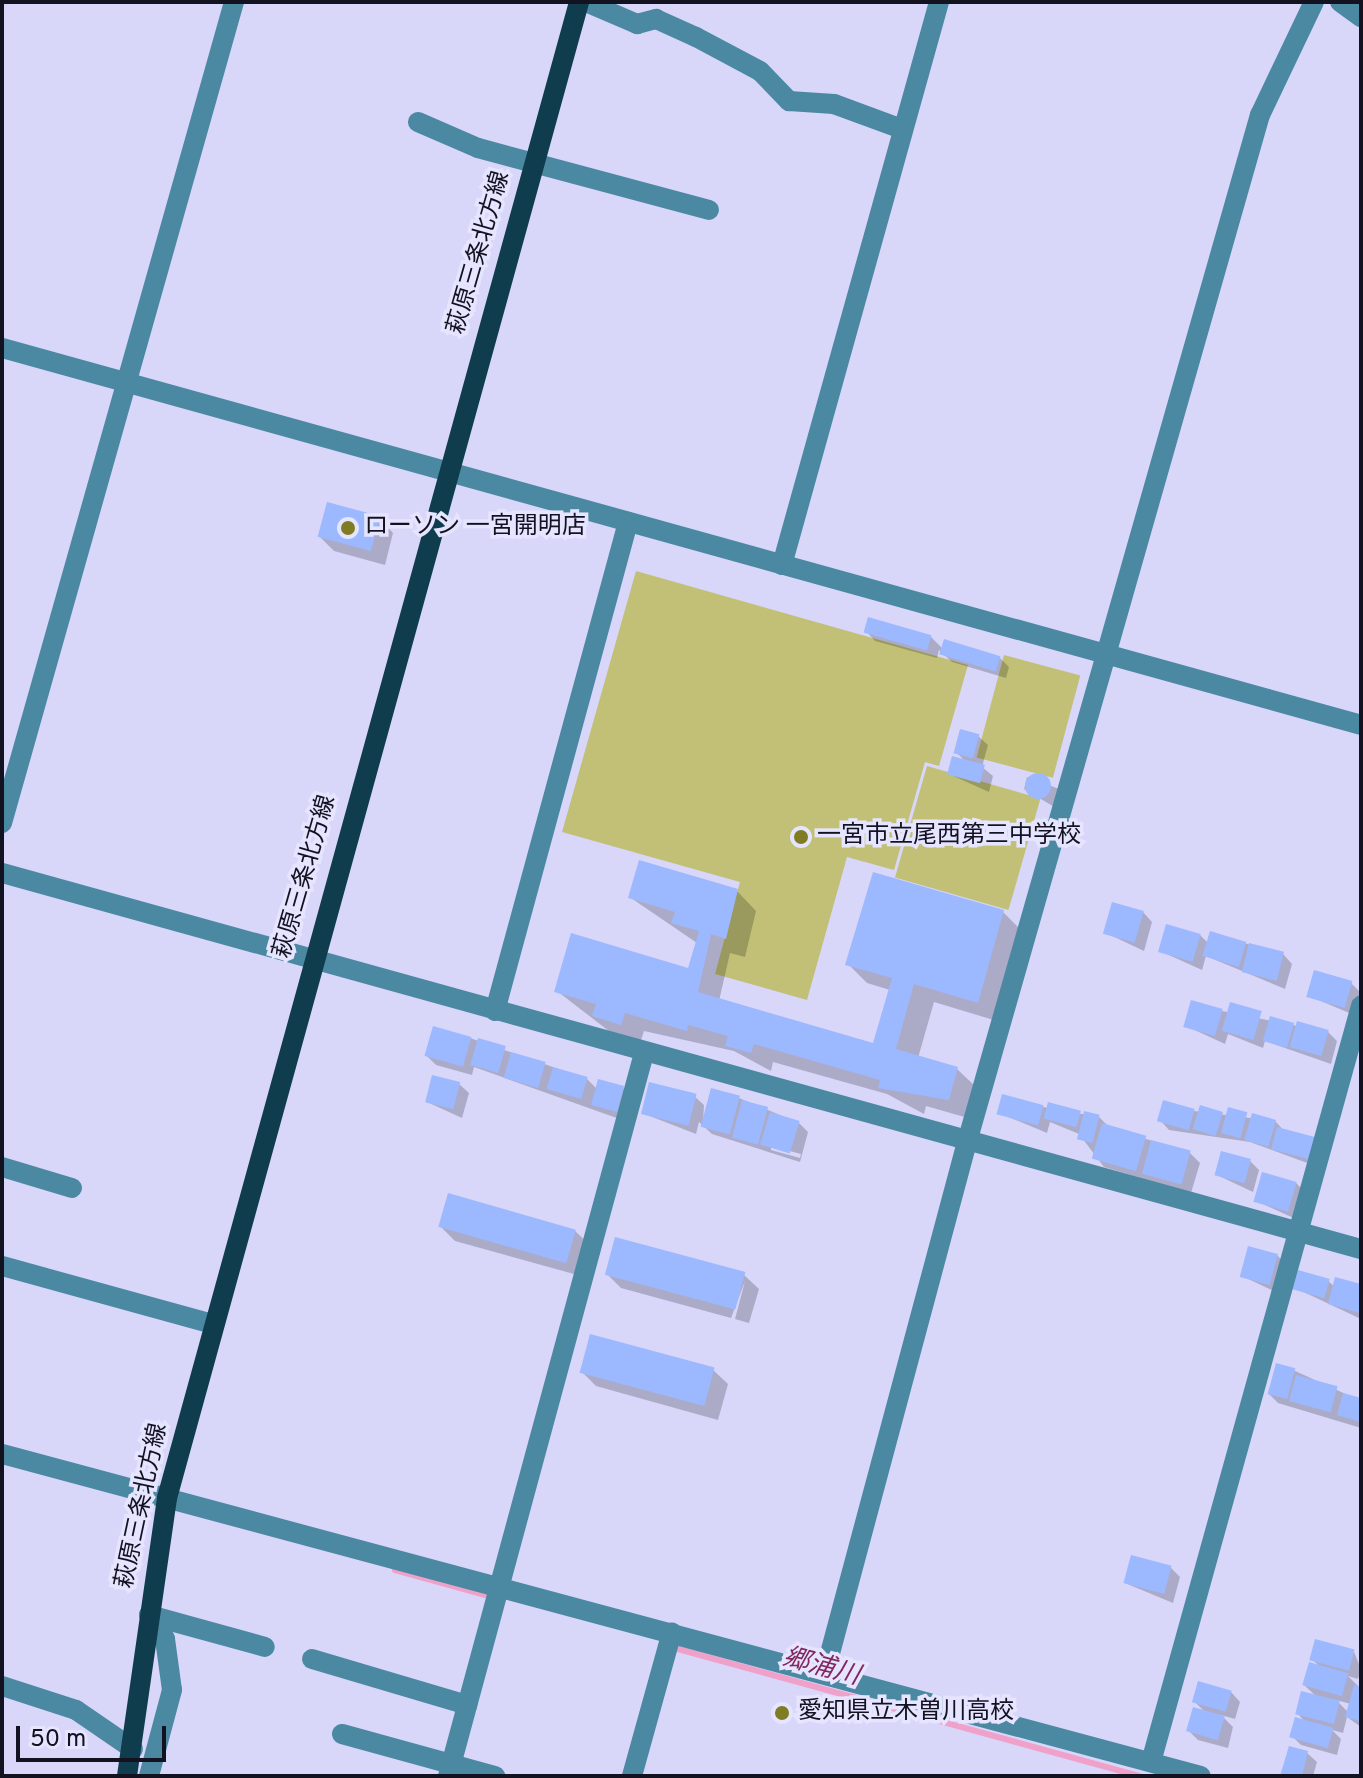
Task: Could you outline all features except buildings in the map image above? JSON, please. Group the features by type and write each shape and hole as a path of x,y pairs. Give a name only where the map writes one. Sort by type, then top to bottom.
{"main road":[{"name":"萩原三条北方線","path":"127,1776 167,1498 310,957 579,2"}],"street":[{"path":"2,823 124,382 234,2"},
{"path":"586,2 637,24 656,19 696,37 760,71 789,101 834,104 902,129"},
{"path":"782,565 939,2"},
{"path":"825,1672 967,1142 1260,115 1314,2"},
{"path":"1340,2 1361,17"},
{"path":"418,122 533,163 709,210"},
{"path":"2,348 1361,725"},
{"path":"495,1011 628,522"},
{"path":"2,873 1361,1249"},
{"path":"1151,1762 1361,1006"},
{"path":"450,1770 644,1053"},
{"path":"2,1167 72,1188"},
{"path":"2,1266 213,1324"},
{"path":"2,1454 825,1672 1201,1776"},
{"path":"149,1615 265,1647"},
{"path":"149,1615 165,1639 172,1690 149,1776"},
{"path":"632,1776 672,1632"},
{"path":"312,1659 467,1705"},
{"path":"2,1686 76,1710 133,1749"},
{"path":"342,1734 450,1770 495,1776"}],"shaded area":[{"path":"636,571 968,665 939,766 925,762 894,870 847,857 807,1000 715,974 740,882 562,832"},
{"path":"1004,655 1080,675 1053,778 977,757"},
{"path":"927,766 1040,799 1008,910 895,878"}],"waterway":[{"name":"郷浦川","path":"395,1570 485,1595"},
{"name":"郷浦川","path":"678,1649 1139,1776"}],"place":[{"name":"ローソン 一宮開明店","path":"348,528"},
{"name":"一宮市立尾西第三中学校","path":"801,837"},
{"name":"愛知県立木曽川高校","path":"782,1713"}]}
